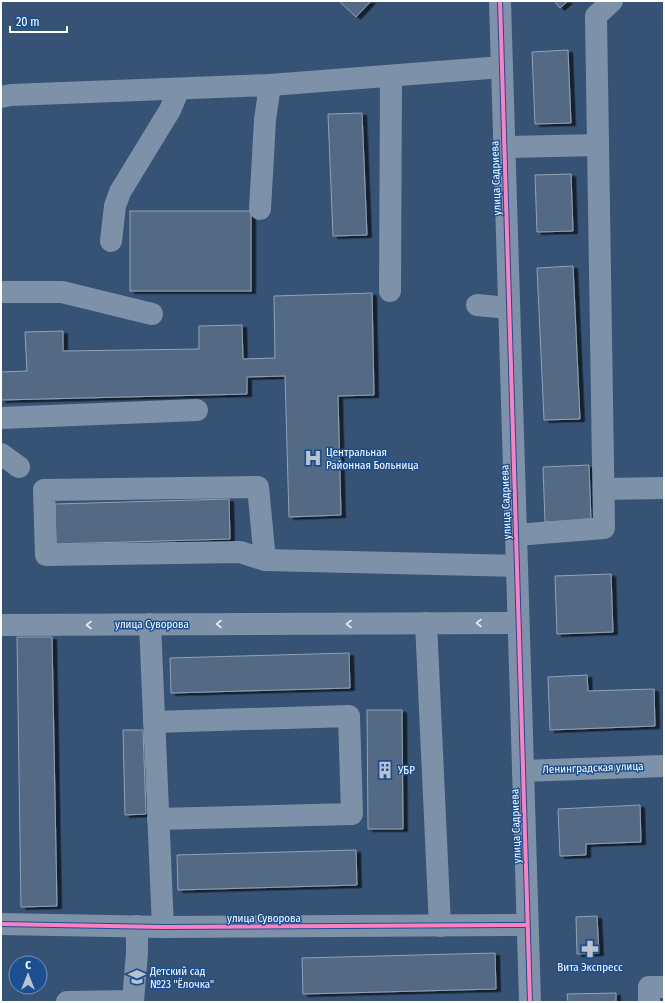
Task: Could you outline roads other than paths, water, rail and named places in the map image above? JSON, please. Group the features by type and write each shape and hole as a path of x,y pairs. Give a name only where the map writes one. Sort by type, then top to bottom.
{"street":[{"name":"улица Садриева","path":"500,1 530,1002"},
{"path":"516,535 604,528 596,16 612,1"},
{"path":"1,97 11,94 270,85 502,67"},
{"path":"390,291 391,76"},
{"path":"260,209 265,120 270,85"},
{"path":"111,241 115,206 120,192 170,110 179,89"},
{"path":"504,147 598,145"},
{"path":"1,292 62,292 152,314"},
{"path":"476,305 509,308"},
{"path":"1,418 197,410"},
{"path":"1,454 19,467"},
{"path":"265,560 258,487 44,490 46,555 240,552 265,560 517,566"},
{"path":"604,489 664,488"},
{"path":"426,623 440,926"},
{"name":"улица Суворова","path":"1,625 518,623"},
{"path":"150,624 163,927"},
{"path":"154,722 349,716 352,814 158,819"},
{"name":"Ленинградская улица","path":"523,771 664,766"},
{"name":"улица Суворова","path":"1,924 163,927 528,925"},
{"path":"67,1002 133,1001 138,926"},
{"path":"649,1002 649,987 664,987"}],"place":[{"name":"Центральная Районная Больница","path":"313,458"},
{"name":"УБР","path":"385,770"},
{"name":"Вита Экспресс","path":"590,949"},
{"name":"Детский сад №23 \"Ёлочка\"","path":"137,977"}]}
